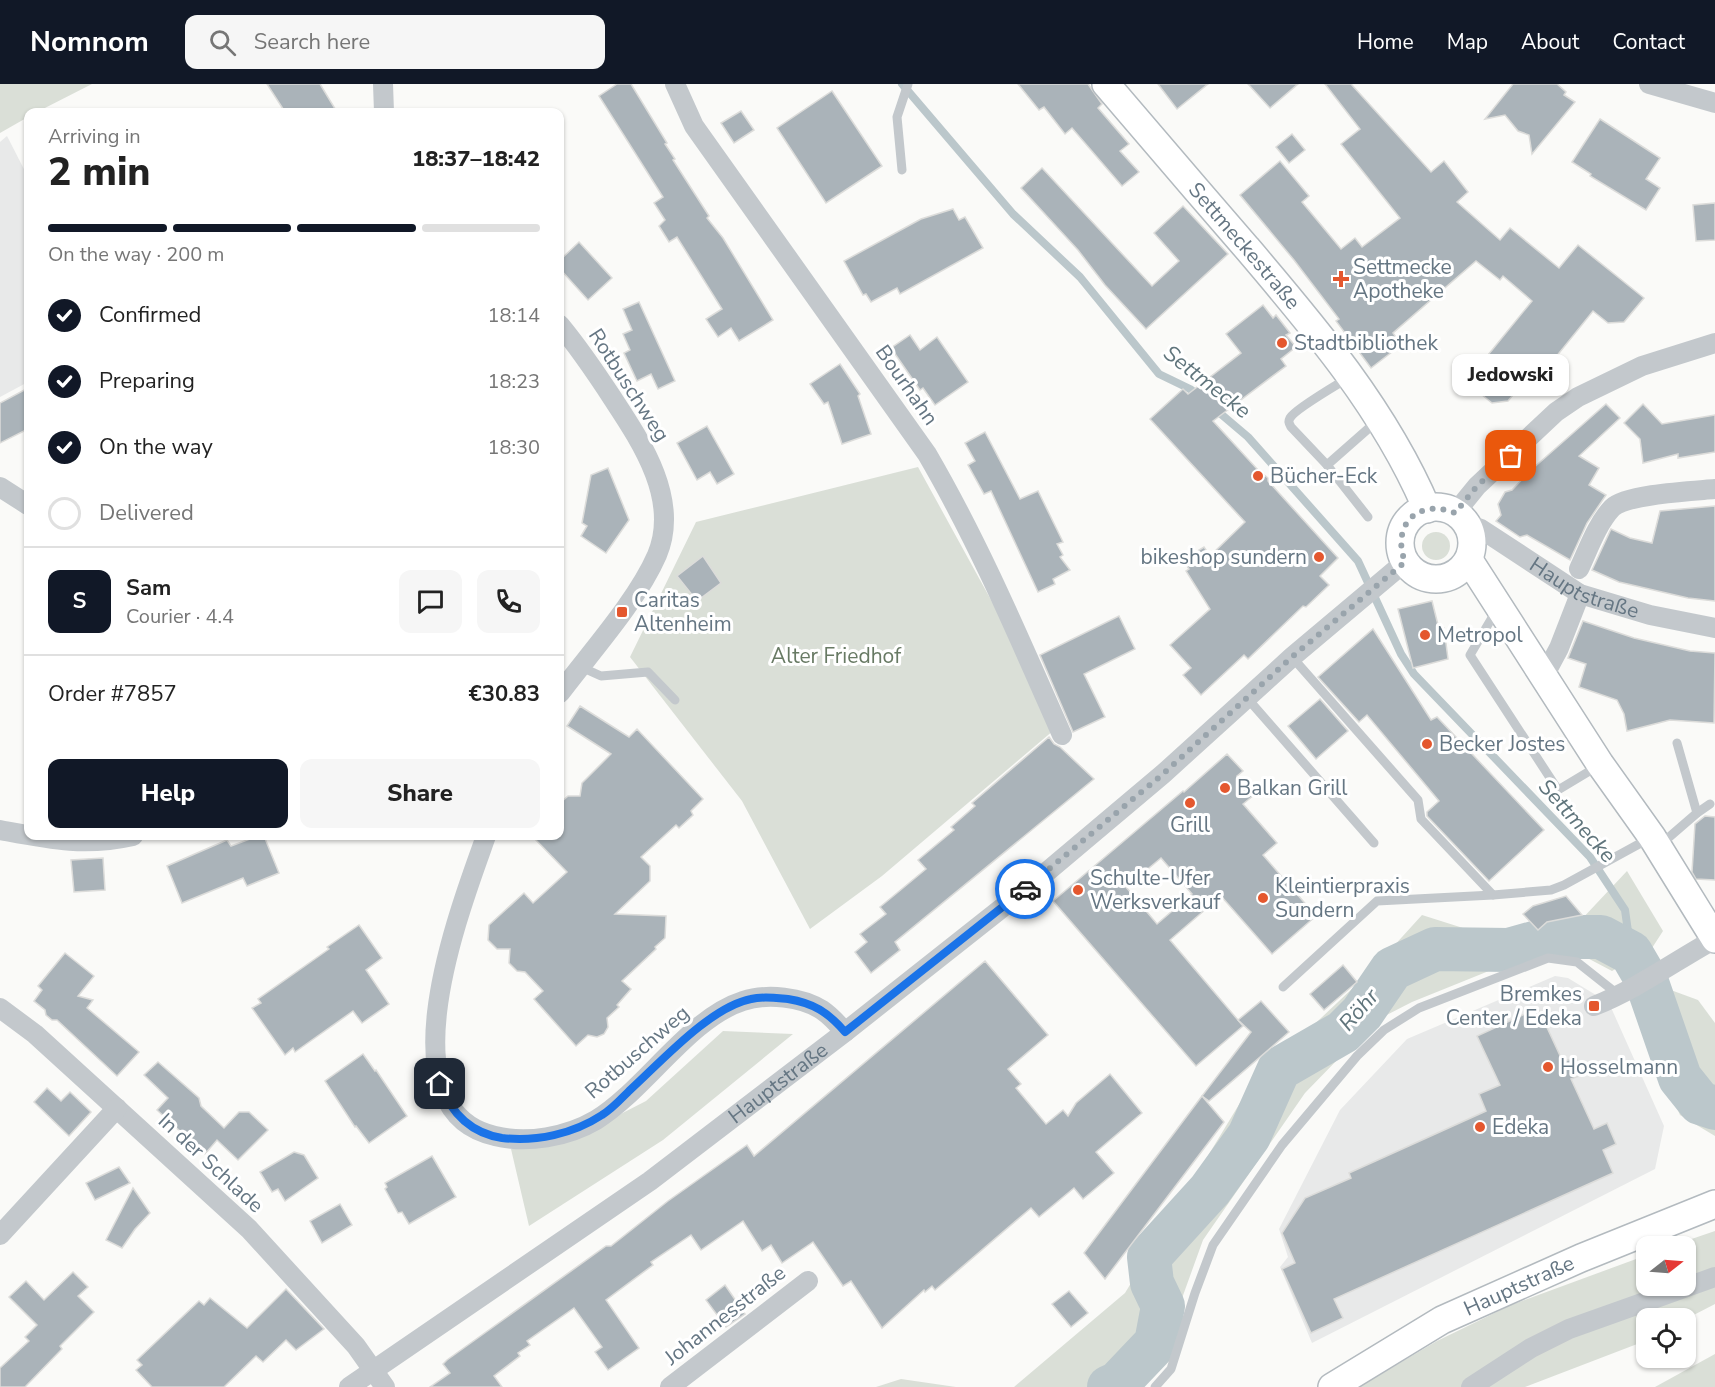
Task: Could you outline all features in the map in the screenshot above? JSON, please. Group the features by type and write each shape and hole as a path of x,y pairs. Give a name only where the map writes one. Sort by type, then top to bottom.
{"street":[{"path":"383,84 384,108"},
{"name":"Bourhahn","path":"675,84 694,126 927,454 956,505 1023,645 1062,735"},
{"name":"Settmeckestraße","path":"1106,84 1318,332 1380,419 1406,462 1427,509"},
{"path":"1649,84 1715,104"},
{"name":"Rotbuschweg","path":"564,330 592,368 645,451 654,470 664,514 661,542 654,561 622,612 564,688"},
{"path":"1461,518 1477,486 1556,412 1578,397 1642,366 1715,343"},
{"path":"0,487 24,502"},
{"path":"1579,569 1603,521 1617,504 1631,499 1715,489"},
{"path":"1444,508 1461,518 1471,535 1472,548 1469,560 1462,569 1451,576 1429,579 1398,568 1403,529 1420,511 1444,508"},
{"name":"Hauptstraße","path":"1461,518 1580,594 1650,615 1715,628"},
{"path":"1469,560 1600,764 1655,842 1715,939 1621,995 1594,1006"},
{"name":"Hauptstraße","path":"349,1387 650,1180 845,1032 1036,881 1163,774 1292,657 1398,568"},
{"path":"1544,676 1560,648 1580,594"},
{"path":"0,830 24,835"},
{"path":"54,840 80,843 103,840"},
{"name":"Rotbuschweg","path":"485,840 450,942 436,1018 435,1046 440,1084 450,1107 472,1127 496,1137 525,1139 584,1126 605,1113 715,1016 728,1007 752,998 782,998 808,1003 828,1014 845,1032"},
{"name":"In der Schlade","path":"0,1008 34,1034 249,1228 356,1346 373,1371"},
{"path":"0,1235 117,1108"},
{"name":"Hauptstraße","path":"1332,1387 1442,1320 1581,1258 1715,1204"},
{"path":"1471,1387 1531,1348 1569,1329 1715,1277"},
{"name":"Johannesstraße","path":"670,1387 808,1281"},
{"path":"373,1371 385,1387"}],"lane":[{"path":"902,170 897,117 908,84"},
{"path":"1350,377 1299,410 1291,416 1289,422 1368,517"},
{"path":"1327,465 1380,419"},
{"path":"1500,606 1470,655 1558,790 1600,764"},
{"path":"1292,657 1418,800 1421,819 1493,895"},
{"path":"580,666 601,676 648,672 675,700"},
{"path":"1247,698 1374,843"},
{"path":"1677,743 1697,813"},
{"path":"1283,987 1377,901 1551,890 1607,861 1655,842 1710,804"},
{"path":"1155,1387 1171,1369 1213,1245 1282,1145 1357,1056 1384,1030 1419,1008 1548,958 1577,962 1621,995"}],"shaded area":[{"path":"7,136 24,169 24,384 0,397 0,142"},
{"path":"1555,976 1568,978 1609,1003 1664,1126 1655,1169 1312,1343 1280,1267 1288,1257 1279,1229 1340,1110 1407,1039"}],"green space":[{"path":"0,84 92,84 45,108 24,108 24,119 0,133"},
{"name":"Alter Friedhof","path":"918,467 1013,640 1054,730 882,876 810,929 742,801 630,657 696,522"},
{"path":"1436,532 1446,536 1450,546 1446,556 1436,560 1426,556 1422,546 1426,536"},
{"path":"1627,871 1663,931 1652,948 1612,971 1576,952 1543,949 1412,1002 1375,1021 1305,1093 1203,1240 1159,1362 1132,1387 1014,1387 1125,1293 1252,1083 1372,970 1422,915 1504,941 1539,934 1580,921"},
{"path":"1668,989 1698,1000 1715,1023 1715,1136 1680,1115 1634,1009"},
{"path":"723,1031 793,1034 663,1140 529,1226 511,1149 566,1142 646,1101"},
{"path":"1715,1231 1715,1304 1696,1314 1696,1308 1636,1308 1636,1344 1525,1387 1359,1387 1437,1341 1511,1305 1636,1259 1636,1296 1696,1296 1696,1237"},
{"path":"1715,1354 1715,1387 1655,1387 1690,1368 1696,1368 1696,1364"},
{"path":"901,1379 956,1387 876,1387"}],"building":[{"path":"267,84 320,84 335,108 282,108"},
{"path":"617,84 631,84 667,143 665,144 675,159 673,160 709,216 707,218 723,238 773,320 739,341 731,328 718,337 706,319 722,309 677,237 669,242 659,226 665,220 654,203 663,197 599,96"},
{"path":"1018,84 1088,84 1102,104 1098,108 1129,144 1120,151 1139,172 1122,186 1072,128 1065,134 1044,107 1039,110"},
{"path":"1158,84 1208,84 1177,109"},
{"path":"1248,84 1298,84 1270,108"},
{"path":"1325,84 1351,84 1431,172 1444,161 1468,192 1457,202 1500,240 1510,228 1559,268 1578,245 1644,298 1624,322 1608,323 1593,311 1543,373 1536,367 1508,401 1492,403 1466,382 1532,301 1503,276 1500,280 1476,261 1393,333 1401,345 1371,368 1336,321 1339,319 1240,195 1280,161 1309,196 1302,202 1341,249 1355,238 1362,247 1400,218 1341,144 1360,129"},
{"path":"1513,84 1557,84 1566,92 1564,95 1575,102 1532,154 1529,135 1518,131 1505,115 1485,119"},
{"path":"832,91 882,166 826,203 777,128"},
{"path":"741,111 754,130 734,143 721,123"},
{"path":"1600,119 1660,158 1646,179 1660,188 1646,210 1590,176 1591,174 1572,162"},
{"path":"1292,134 1305,150 1289,163 1276,147"},
{"path":"1042,168 1152,286 1179,261 1154,233 1183,206 1228,254 1146,329 1021,188"},
{"path":"1715,203 1715,240 1696,241 1693,205"},
{"path":"953,209 959,220 965,217 983,248 900,294 897,288 871,302 866,294 863,295 844,261 921,219"},
{"path":"579,242 612,278 588,300 564,273 564,256"},
{"path":"639,302 675,381 658,389 651,374 637,381 624,353 630,350 623,334 632,330 623,309"},
{"path":"1263,305 1273,318 1276,315 1290,333 1286,335 1296,347 1281,359 1286,366 1213,421 1268,478 1268,481 1338,558 1320,576 1329,585 1306,607 1303,606 1248,659 1244,655 1201,695 1183,675 1191,668 1170,645 1210,609 1186,571 1189,569 1183,560 1204,547 1210,556 1245,522 1150,419 1183,389 1188,394 1241,353 1226,334"},
{"path":"910,335 920,350 937,337 968,382 935,405 923,388 920,390 891,348"},
{"path":"840,364 860,394 858,396 871,434 842,444 828,402 824,404 810,384"},
{"path":"24,390 24,431 0,443 0,403"},
{"path":"1606,404 1620,418 1579,456 1599,468 1589,485 1606,495 1587,523 1570,560 1527,535 1520,537 1496,521 1501,515 1498,504 1505,492 1512,490 1531,470"},
{"path":"1643,404 1662,424 1715,415 1715,452 1678,458 1678,454 1643,463 1640,439 1624,423"},
{"path":"707,426 734,474 717,484 710,472 697,480 677,443"},
{"path":"985,432 1020,499 1038,491 1063,542 1057,544 1063,555 1060,557 1070,570 1053,579 1055,584 1038,592 991,491 984,494 968,465 975,461 965,443"},
{"path":"608,468 629,520 606,553 581,536 587,526 582,523 591,475"},
{"path":"1715,506 1715,601 1688,598 1619,582 1592,570 1611,529 1630,538 1652,543 1660,511"},
{"path":"703,556 721,583 697,601 677,576"},
{"name":"Metropol","path":"1432,601 1439,629 1444,628 1448,659 1413,668 1398,609"},
{"path":"1119,616 1135,649 1084,674 1105,717 1073,732 1040,655"},
{"path":"1583,621 1634,638 1690,651 1715,653 1714,723 1670,720 1627,731 1624,714 1617,700 1579,687 1586,664 1568,658"},
{"name":"Becker Jostes","path":"1373,629 1431,720 1437,717 1544,830 1489,881 1427,816 1427,812 1439,801 1367,715 1359,722 1318,677"},
{"path":"1320,699 1348,731 1316,759 1288,726"},
{"path":"580,706 629,737 637,729 703,799 691,811 693,815 679,828 676,825 641,857 650,866 650,881 615,914 666,916 665,938 622,981 631,989 617,1005 619,1007 607,1018 608,1027 604,1034 597,1037 588,1035 576,1046 534,999 543,991 525,972 517,971 509,963 510,949 497,949 488,940 489,925 524,893 533,903 567,872 536,840 564,840 564,800 568,796 580,796 582,783 611,754 567,726"},
{"path":"1049,737 1094,779 895,942 900,950 871,973 855,952 867,942 860,934 886,914 880,907 926,869 918,860 954,830 951,827 975,806 972,803"},
{"path":"1227,754 1243,771 1237,776 1254,795 1243,804 1277,843 1263,855 1316,916 1272,954 1221,896 1170,940 1243,1026 1196,1066 1053,901","holes":["1161,858 1192,894 1157,924 1126,887"]},
{"path":"1705,816 1715,817 1715,880 1696,879 1692,872 1695,824"},
{"path":"227,840 231,846 247,840 266,840 279,873 247,886 243,878 182,903 167,866"},
{"path":"103,858 105,890 74,892 71,860"},
{"path":"1566,896 1582,915 1547,922 1538,930 1523,914 1533,906"},
{"path":"359,925 382,958 366,970 389,1004 362,1023 353,1011 295,1052 293,1048 285,1055 252,1008 261,1003 258,999"},
{"path":"65,953 94,976 78,996 93,1000 87,1008 139,1052 117,1076 57,1020 52,1020 46,1015 45,1010 34,1001 42,990 38,986"},
{"path":"985,961 1048,1035 1008,1069 1021,1084 1016,1088 1046,1124 1063,1110 1068,1116 1076,1103 1110,1074 1142,1113 1096,1152 1114,1173 1083,1199 1074,1188 1039,1217 1031,1208 935,1290 932,1286 925,1292 924,1290 882,1328 851,1281 843,1286 813,1242 782,1263 771,1245 762,1251 743,1221 701,1250 691,1235 651,1262 653,1265 606,1300 639,1348 608,1370 595,1352 602,1347 574,1308 527,1341 530,1345 518,1353 520,1356 494,1376 502,1387 430,1387 450,1373 443,1364 447,1360 606,1246 611,1246 668,1201 747,1145 754,1156"},
{"path":"1343,965 1357,982 1324,1010 1310,994"},
{"path":"1261,1001 1289,1032 1209,1101 1202,1096 1251,1032 1238,1020"},
{"path":"1538,1008 1563,1062 1576,1057 1584,1074 1571,1079 1594,1129 1607,1123 1616,1144 1603,1150 1613,1173 1334,1299 1343,1318 1311,1333 1282,1269 1295,1263 1282,1233 1305,1198 1351,1178 1349,1173 1486,1111 1479,1094 1500,1085 1477,1036"},
{"path":"363,1054 407,1116 369,1143 355,1127 325,1081"},
{"path":"158,1062 199,1098 201,1106 224,1128 239,1112 249,1112 268,1130 238,1160 217,1140 205,1154 157,1110 168,1098 144,1075"},
{"path":"47,1088 61,1101 70,1092 91,1112 69,1136 34,1102"},
{"path":"1202,1096 1224,1122 1105,1279 1084,1253"},
{"path":"294,1152 304,1155 318,1178 285,1201 278,1189 272,1192 260,1172"},
{"path":"432,1156 456,1197 409,1224 402,1212 398,1213 385,1189 387,1187 385,1183"},
{"path":"119,1167 130,1183 95,1200 86,1183"},
{"path":"133,1188 150,1213 122,1248 106,1240"},
{"path":"340,1204 352,1225 322,1243 310,1221"},
{"path":"73,1272 88,1287 78,1296 94,1312 60,1346 62,1349 25,1387 0,1387 0,1368 29,1341 25,1337 37,1325 9,1297 26,1281 44,1300"},
{"path":"725,1285 745,1314 726,1327 706,1300"},
{"path":"286,1289 324,1329 296,1350 286,1340 263,1362 256,1356 224,1387 152,1387 136,1370 142,1365 137,1360 199,1301 204,1305 210,1298 247,1328"},
{"path":"1069,1291 1088,1313 1071,1327 1052,1304"}],"waterway":[{"name":"Settmecke","path":"902,84 1013,214 1080,277 1159,374 1199,396"},
{"name":"Settmecke","path":"1215,409 1248,437 1358,561 1401,654 1414,674 1590,857 1625,910 1631,953"},
{"name":"Röhr","path":"1109,1387 1118,1383 1156,1343 1163,1306 1152,1283 1149,1257 1210,1190 1249,1136 1279,1069 1343,1032 1362,1013 1392,969 1435,949 1509,950 1555,937 1601,937 1631,953 1645,977 1680,1078 1700,1103 1715,1108"}],"way so far":[{"path":"1025,889 1163,774 1292,657 1405,562 1401,550 1401,538 1403,529 1410,519 1420,511 1431,508 1444,508 1455,513 1477,486 1511,456"}],"place":[{"name":"Settmecke Apotheke","path":"1341,279"},
{"name":"Stadtbibliothek","path":"1282,343"},
{"name":"Jedowski","path":"1511,456"},
{"name":"Bücher-Eck","path":"1258,476"},
{"name":"bikeshop sundern","path":"1319,557"},
{"name":"Caritas Altenheim","path":"622,612"},
{"name":"Metropol","path":"1425,635"},
{"name":"Becker Jostes","path":"1427,744"},
{"name":"Balkan Grill","path":"1225,788"},
{"name":"Grill","path":"1190,803"},
{"name":"Schulte-Ufer Werksverkauf","path":"1078,890"},
{"name":"Kleintierpraxis Sundern","path":"1263,898"},
{"name":"Bremkes Center / Edeka","path":"1594,1006"},
{"name":"Hosselmann","path":"1548,1067"},
{"name":"Edeka","path":"1480,1127"}],"route":[{"path":"440,1084 450,1107 462,1120 484,1134 512,1139 539,1138 584,1126 605,1113 715,1016 728,1007 752,998 782,998 808,1003 828,1014 845,1032 1025,889"}]}
